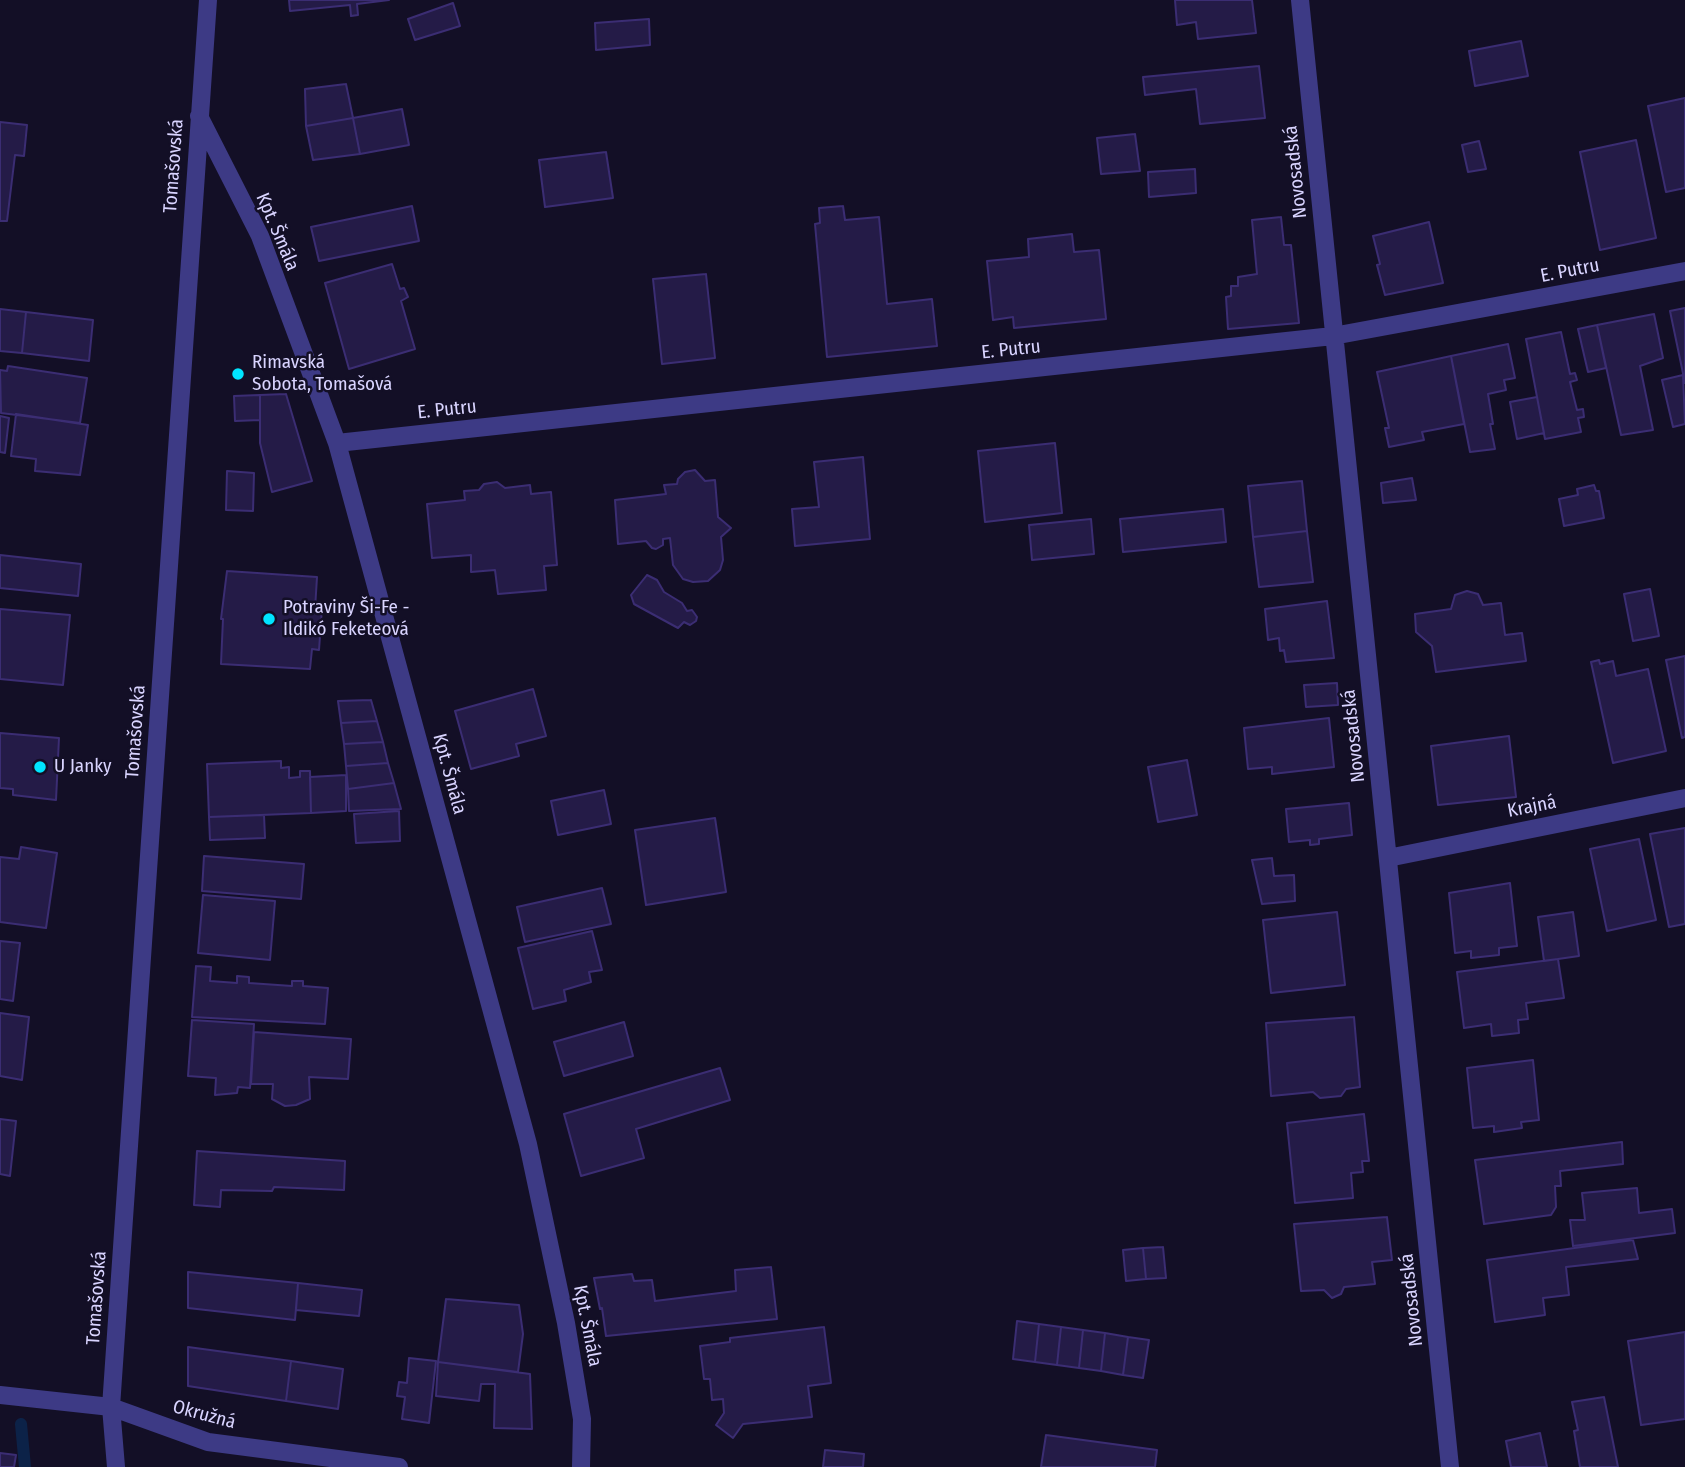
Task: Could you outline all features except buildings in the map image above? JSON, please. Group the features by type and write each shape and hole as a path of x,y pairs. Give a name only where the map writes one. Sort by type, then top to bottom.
{"street":[{"name":"Tomašovská","path":"116,1467 111,1407 208,0"},
{"name":"Novosadská","path":"1300,0 1450,1467"},
{"name":"Kpt. Šmála","path":"198,115 260,236 337,443 528,1144 566,1323 582,1419 582,1467"},
{"name":"E. Putru","path":"337,443 1333,336 1685,271"},
{"name":"Krajná","path":"1388,858 1685,798"},
{"name":"Okružná","path":"0,1395 111,1407 208,1442 399,1467"}],"waterway":[{"path":"21,1424 25,1467"}],"place":[{"name":"Rimavská Sobota, Tomašová","path":"238,374"},
{"name":"Potraviny Ši-Fe - Ildikó Feketeová","path":"269,619"},
{"name":"U Janky","path":"40,767"}]}
